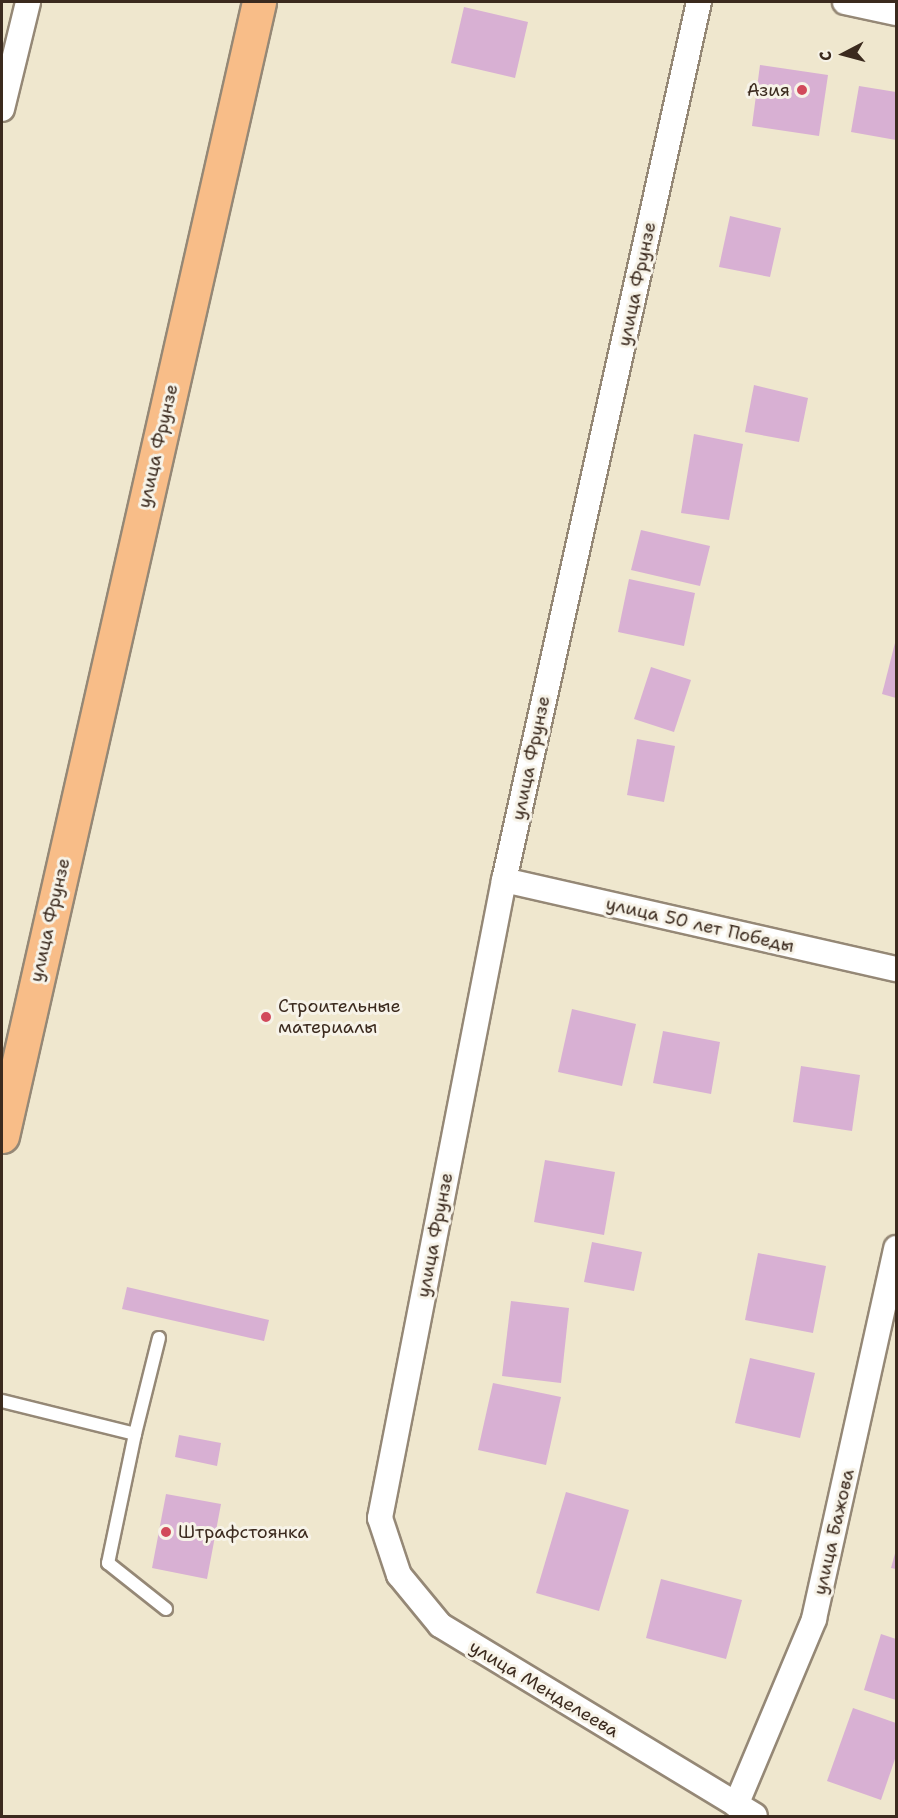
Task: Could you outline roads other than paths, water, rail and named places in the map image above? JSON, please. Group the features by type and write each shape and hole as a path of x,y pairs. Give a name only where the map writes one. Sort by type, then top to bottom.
{"main road":[{"name":"улица Фрунзе","path":"2,1136 259,2"}],"street":[{"path":"2,109 28,2"},
{"name":"улица Фрунзе","path":"380,1518 504,880 699,2"},
{"path":"845,2 897,13"},
{"name":"улица 50 лет Победы","path":"504,880 897,969"},
{"name":"улица Бажова","path":"746,1811 814,1619 897,1248"},
{"name":"улица Менделеева","path":"380,1518 399,1575 440,1625 746,1811"}],"lane":[{"path":"159,1338 135,1434 108,1563 166,1609"},
{"path":"2,1401 135,1434"}],"place":[{"name":"Азия","path":"802,90"},
{"name":"Строительные материалы","path":"266,1017"},
{"name":"Штрафстоянка","path":"166,1532"}]}
